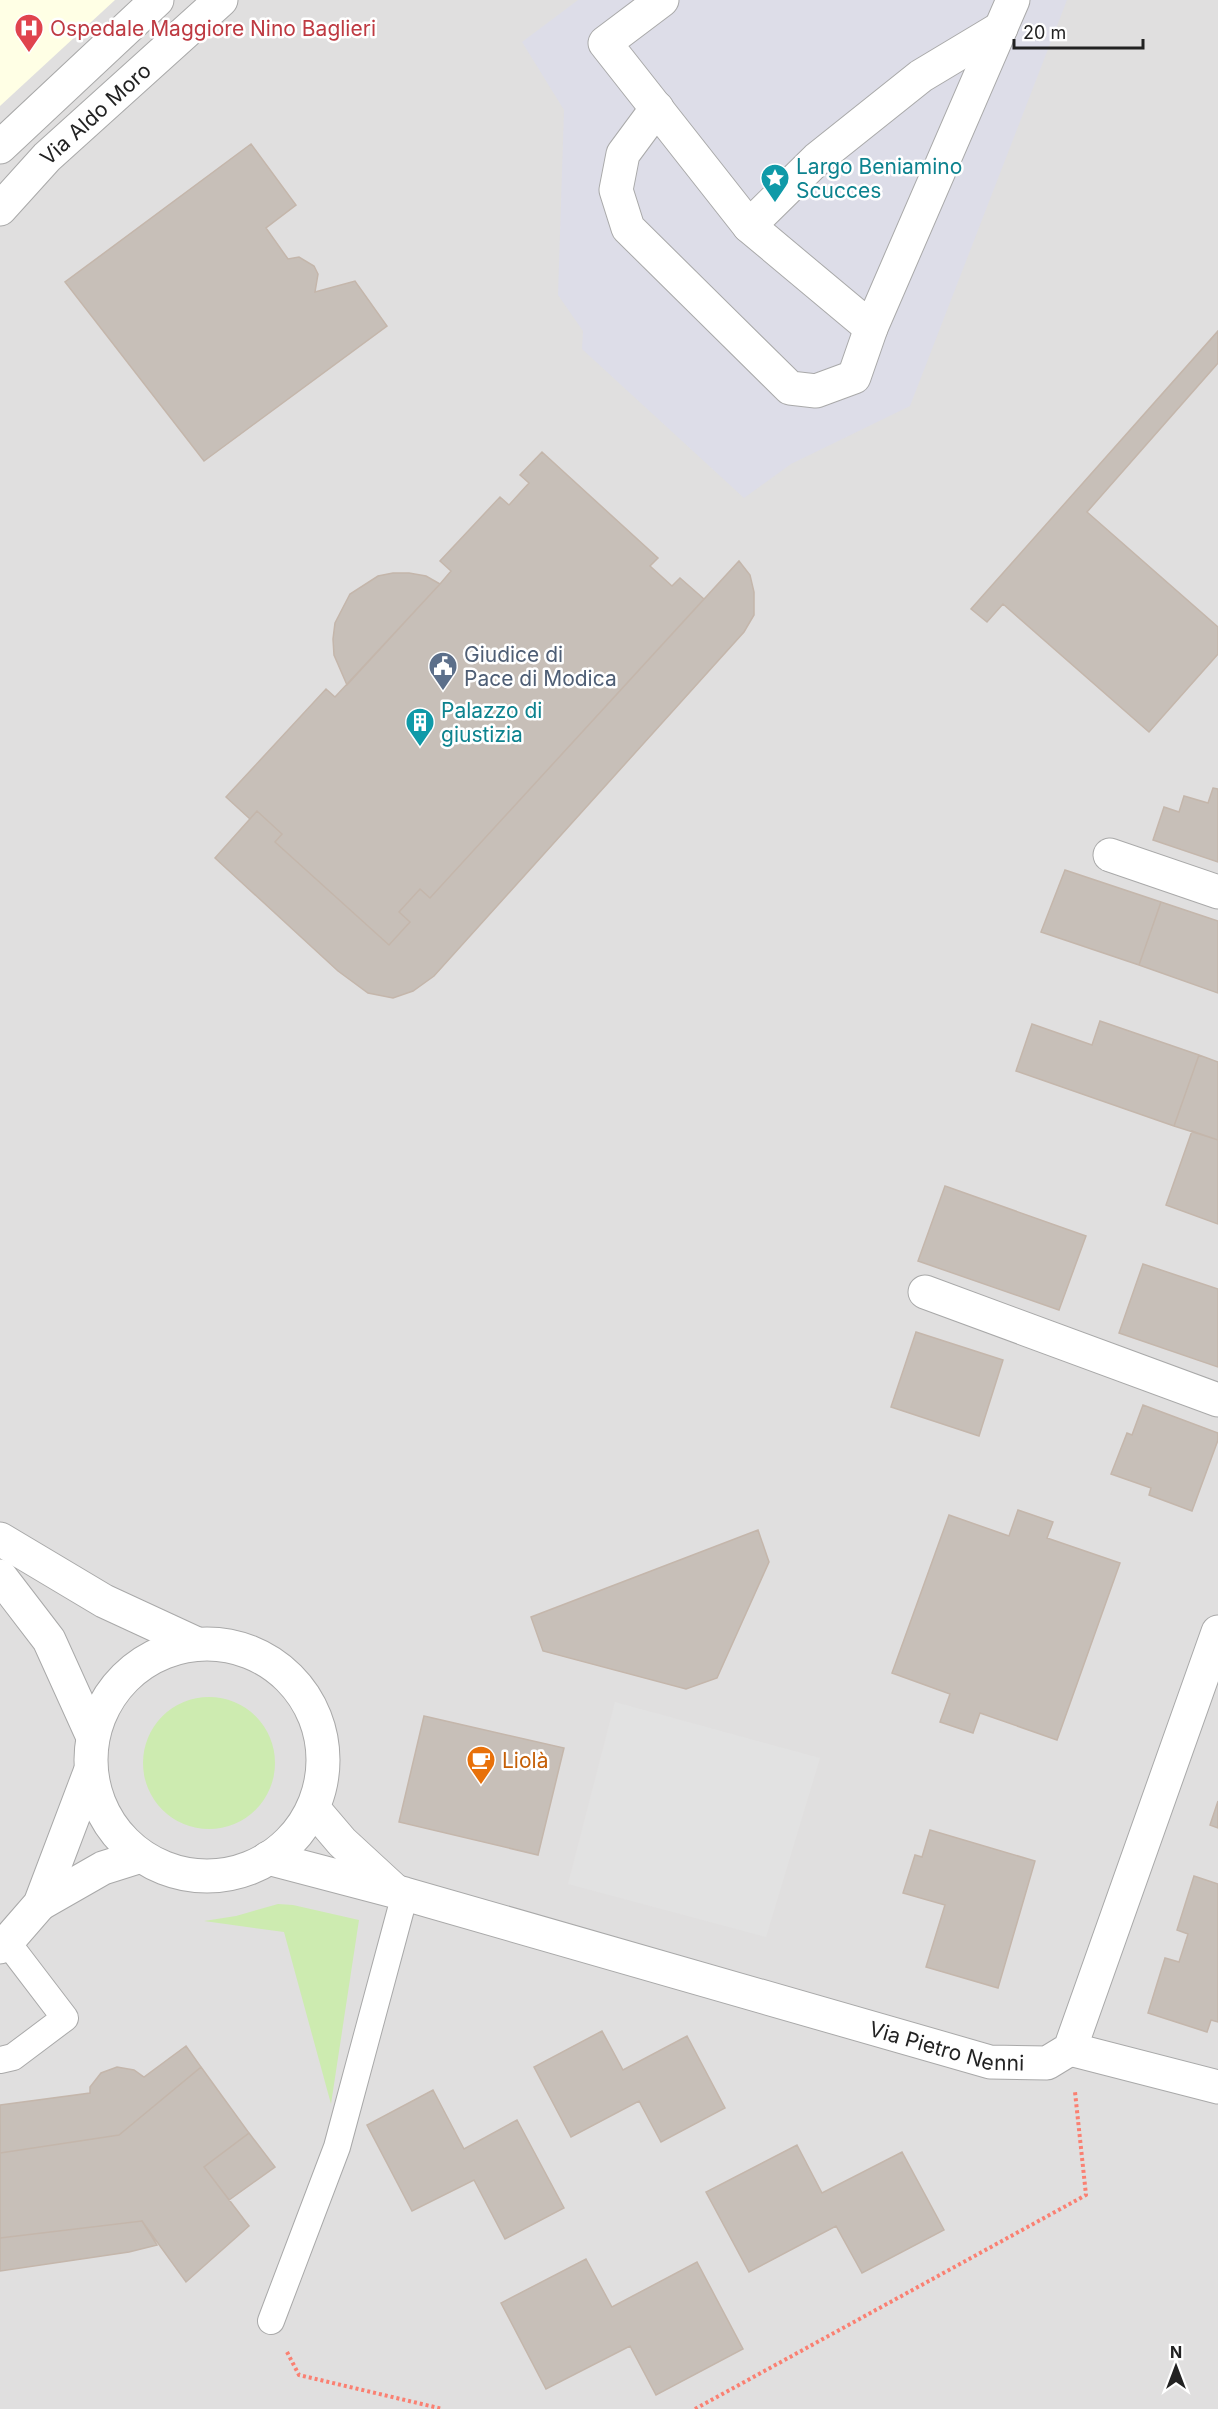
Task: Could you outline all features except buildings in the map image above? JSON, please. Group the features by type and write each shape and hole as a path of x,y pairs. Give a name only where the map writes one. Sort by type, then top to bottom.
{"street":[{"name":"Via Aldo Moro","path":"0,147 157,0"},
{"name":"Via Aldo Moro","path":"0,209 46,157 221,0"},
{"path":"662,0 605,43 749,226 871,328"},
{"path":"657,108 623,154 616,190 628,228 790,388 816,391 854,377 871,328 1007,14"},
{"path":"749,226 817,159 921,76 1007,14"},
{"path":"1110,855 1218,892"},
{"path":"925,1292 1218,1400"},
{"path":"0,1539 104,1601 197,1644"},
{"path":"0,1576 49,1640 92,1735"},
{"path":"1218,1632 1070,2049 1218,2087"},
{"path":"40,1904 90,1772 92,1735 105,1701 129,1673 161,1653 197,1644 231,1646 264,1658 291,1679 311,1707 322,1740 323,1775 313,1808 294,1837 268,1858 227,1875 182,1874 141,1856 116,1833 104,1814 90,1772"},
{"path":"313,1808 342,1842 401,1893"},
{"path":"4,1945 40,1904 103,1868 141,1856"},
{"name":"Via Pietro Nenni","path":"268,1858 401,1893 990,2062 1047,2063 1070,2049"}],"lane":[{"path":"271,2321 337,2147 401,1893"},
{"path":"0,2060 13,2057 65,2018 4,1945"}],"path":[{"path":"695,2409 1086,2195 1070,2049"},
{"path":"271,2321 299,2375 443,2409"}],"shaded area":[{"path":"0,0 1218,0 1218,2409 0,2409"},
{"name":"Ospedale Maggiore Nino Baglieri","path":"0,0 115,0 0,106"},
{"name":"Largo Beniamino Scucces","path":"578,0 1067,0 910,406 791,464 744,498 582,349 583,331 558,295 564,110 522,42"},
{"path":"615,1702 820,1758 766,1937 568,1884"}],"green space":[{"path":"209,1697 234,1702 256,1716 270,1738 275,1763 270,1788 256,1810 234,1824 209,1829 184,1824 162,1810 148,1788 143,1763 148,1738 162,1716 184,1702"},
{"path":"278,1904 293,1905 359,1920 331,2104 284,1932 204,1921 236,1916"}],"place":[{"name":"Ospedale Maggiore Nino Baglieri","path":"29,54"},
{"name":"Largo Beniamino Scucces","path":"775,204"},
{"name":"Giudice di Pace di Modica","path":"443,692"},
{"name":"Palazzo di giustizia","path":"420,748"},
{"name":"Liolà","path":"481,1786"}]}
